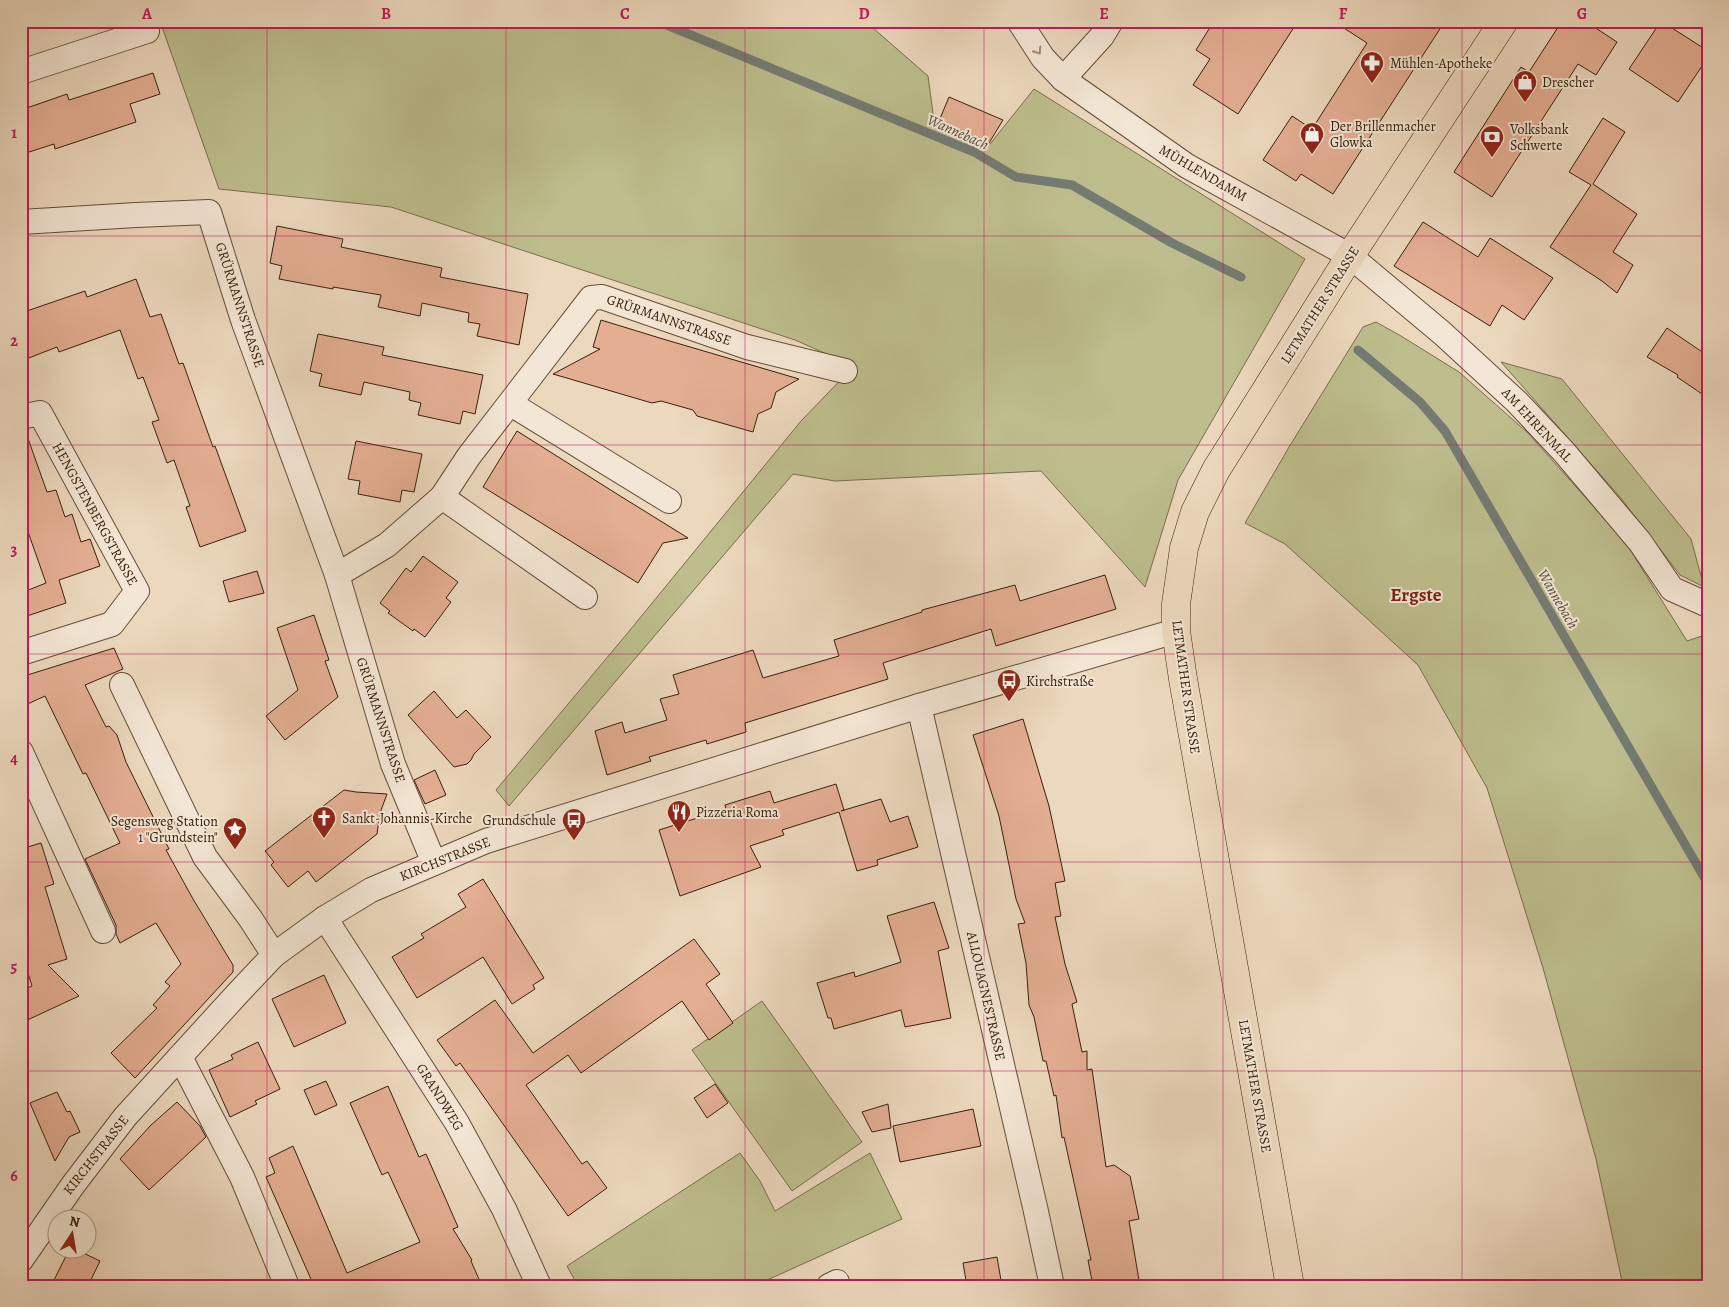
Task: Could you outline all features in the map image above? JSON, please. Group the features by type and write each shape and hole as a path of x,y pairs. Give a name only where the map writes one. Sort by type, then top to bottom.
{"main road":[{"name":"LETMATHER STRASSE","path":"1290,1286 1182,678 1176,631 1179,576 1184,548 1195,512 1216,470 1350,256 1504,21"}],"street":[{"name":"MÜHLENDAMM","path":"1019,21 1043,58 1062,78 1187,166 1350,256"},
{"path":"1062,78 1102,36 1111,21"},
{"path":"21,72 147,31"},
{"name":"GRÜRMANNSTRASSE","path":"21,222 136,214 210,212 243,320 337,575 393,764 434,862"},
{"name":"AM EHRENMAL","path":"1350,256 1442,333 1518,402 1564,452 1640,542 1672,589 1708,605"},
{"name":"GRÜRMANNSTRASSE","path":"337,575 387,544 442,497 469,456 591,298 602,296 747,347 845,371"},
{"path":"511,404 669,501"},
{"name":"HENGSTENBERGSTRASSE","path":"21,417 40,413 137,591 112,624 21,653"},
{"path":"442,497 585,597"},
{"name":"KIRCHSTRASSE","path":"21,1260 73,1184 125,1117 239,992 274,955 325,918 370,890 486,842 919,706 1176,631"},
{"path":"122,685 205,857 250,918 274,955"},
{"name":"ALLOUAGNESTRASSE","path":"919,706 1052,1286"},
{"path":"21,752 103,930"},
{"name":"GRANDWEG","path":"325,918 457,1123 504,1209 539,1286"},
{"path":"180,1057 242,1177 288,1286"},
{"path":"829,1286 837,1282 838,1286"}],"green space":[{"path":"160,21 865,21 928,76 934,121 990,144 1034,89 1305,259 1178,480 1145,587 1041,471 835,481 793,474 509,806 496,790 801,421 854,366 795,340 391,207 219,189"},
{"path":"1376,322 1459,372 1528,433 1626,543 1687,641 1708,634 1708,1286 1623,1286 1596,1159 1543,968 1487,788 1418,665 1285,544 1245,523 1289,447 1363,327"},
{"path":"1501,362 1562,379 1691,539 1704,587 1680,575 1620,497"},
{"path":"762,1001 862,1142 792,1191 692,1050"},
{"path":"740,1153 760,1181 775,1211 870,1153 902,1219 754,1286 578,1286 567,1266"}],"building":[{"path":"1214,21 1298,21 1238,114 1193,85 1210,59 1196,50"},
{"path":"1333,21 1445,21 1333,194 1301,174 1296,181 1263,160 1292,116 1312,129 1367,43"},
{"path":"1562,21 1585,21 1617,42 1596,75 1578,64 1492,197 1454,172 1521,67 1529,72"},
{"path":"1661,21 1708,51 1708,57 1678,102 1629,69"},
{"path":"153,73 160,94 130,104 136,122 55,149 54,144 26,153 21,139 21,110 67,94 69,100"},
{"path":"949,97 1003,120 989,143 939,121"},
{"path":"1603,118 1625,132 1593,184 1637,214 1613,252 1633,265 1617,293 1550,247 1591,185 1569,172"},
{"path":"1423,222 1478,257 1490,238 1553,278 1524,320 1502,305 1490,326 1394,266"},
{"path":"277,226 343,239 341,247 442,268 440,277 528,294 519,345 477,336 480,324 468,322 469,313 422,303 420,316 378,307 381,295 333,287 333,289 279,279 282,266 270,263"},
{"path":"136,279 150,317 161,314 179,364 183,363 246,531 200,547 186,507 190,506 174,460 167,463 152,422 159,420 143,377 138,379 120,330 59,352 57,347 21,361 21,313 85,291 87,297"},
{"path":"601,320 799,379 776,392 771,408 758,414 753,432 697,416 693,410 661,401 652,403 553,374 600,349 593,347"},
{"path":"1667,328 1708,356 1708,398 1677,377 1678,375 1647,357"},
{"path":"318,334 384,347 382,355 483,375 475,414 463,411 460,424 418,415 421,403 409,400 410,392 364,382 361,395 319,386 322,374 310,371"},
{"path":"21,430 25,430 47,492 56,490 65,517 72,514 81,542 90,539 100,566 59,580 66,603 21,618 21,593 46,583 27,529 21,532"},
{"path":"517,431 688,538 663,543 638,583 483,487"},
{"path":"356,441 422,454 414,492 402,490 400,502 358,494 360,481 348,479"},
{"path":"423,556 458,582 446,598 451,602 425,637 388,613 390,611 380,603 406,568 411,572"},
{"path":"257,571 264,593 229,602 223,581"},
{"path":"1105,575 1116,609 996,646 991,629 883,663 888,679 745,723 746,732 707,744 706,740 649,757 651,761 607,775 595,731 622,722 625,733 667,720 660,699 679,694 673,675 753,650 763,678 839,656 834,640 922,612 922,610 1015,585 1020,601"},
{"path":"314,615 329,660 325,661 338,697 285,740 266,716 298,690 277,628"},
{"path":"114,648 123,669 85,685 106,727 109,726 117,735 126,762 169,849 166,850 233,965 233,972 135,1078 111,1053 157,1008 153,1005 170,986 165,982 181,964 156,923 120,943 116,934 116,925 85,859 120,843 86,773 83,774 45,696 21,707 21,677"},
{"path":"434,691 457,718 466,710 491,737 467,764 454,767 408,715"},
{"path":"1023,719 1049,806 1065,881 1055,883 1061,916 1055,917 1065,964 1077,1002 1072,1004 1082,1052 1087,1051 1087,1070 1092,1069 1106,1167 1114,1165 1130,1176 1139,1219 1129,1221 1140,1286 1093,1286 1088,1260 1091,1260 1064,1137 1062,1138 1056,1095 1054,1096 1046,1061 1043,1061 1034,1017 1029,1005 1026,963 1018,924 1025,923 1016,899 999,816 973,735"},
{"path":"435,770 446,795 425,804 414,780"},
{"path":"836,784 844,810 841,811 881,799 890,822 908,816 918,847 877,860 878,865 857,871 839,812 782,830 784,835 750,846 761,867 680,896 659,830 726,809 725,805 770,791 774,803"},
{"name":"Sankt-Johannis-Kirche","path":"344,790 387,794 380,813 377,834 316,882 308,871 288,887 271,865 274,862 265,851"},
{"path":"41,843 54,884 45,887 67,959 48,965 79,996 21,1023 21,991 32,986 21,950 21,849"},
{"path":"483,879 544,978 533,985 535,989 512,1004 483,957 417,998 392,957 424,938 421,934 466,907 458,894"},
{"path":"934,902 949,948 938,951 951,1018 905,1027 901,1010 834,1029 831,1018 828,1018 817,983 854,972 855,977 901,962 887,916"},
{"path":"694,939 720,974 706,984 733,1023 709,1040 682,1001 581,1073 568,1055 526,1085 582,1164 587,1161 607,1188 568,1216 460,1063 456,1066 437,1040 495,1000 533,1053"},
{"path":"324,975 346,1023 294,1047 272,999"},
{"path":"258,1042 280,1089 255,1101 257,1104 230,1117 209,1070 233,1059 231,1055"},
{"path":"326,1081 337,1105 315,1115 304,1090"},
{"path":"715,1084 728,1103 707,1118 694,1098"},
{"path":"388,1086 419,1157 426,1154 458,1227 453,1229 472,1260 482,1286 314,1286 266,1177 275,1173 269,1158 293,1146 347,1273 420,1242 388,1172 382,1175 350,1103"},
{"path":"57,1092 67,1112 70,1111 80,1132 69,1137 55,1161 30,1103"},
{"path":"177,1102 200,1126 206,1137 149,1190 120,1159 151,1125"},
{"path":"888,1104 891,1128 872,1132 862,1112"},
{"path":"973,1109 981,1146 900,1162 893,1126"},
{"path":"997,1257 1002,1286 967,1286 963,1263"},
{"path":"64,1260 100,1261 88,1286 51,1286"}],"waterway":[{"name":"Wannebach","path":"657,21 974,152 1016,177 1072,185 1172,243 1241,277"},
{"name":"Wannebach","path":"1358,350 1420,402 1445,431 1708,884"}],"place":[{"name":"Mühlen-Apotheke","path":"1372,84"},
{"name":"Drescher","path":"1525,103"},
{"name":"Der Brillenmacher Glowka","path":"1312,155"},
{"name":"Volksbank Schwerte","path":"1492,158"},
{"name":"Kirchstraße","path":"1009,702"},
{"name":"Pizzeria Roma","path":"679,833"},
{"name":"Sankt-Johannis-Kirche","path":"324,839"},
{"name":"Grundschule","path":"574,841"},
{"name":"Segensweg Station 1 \"Grundstein\"","path":"235,850"}],"district":[{"name":"Ergste","path":"1416,595"}]}
